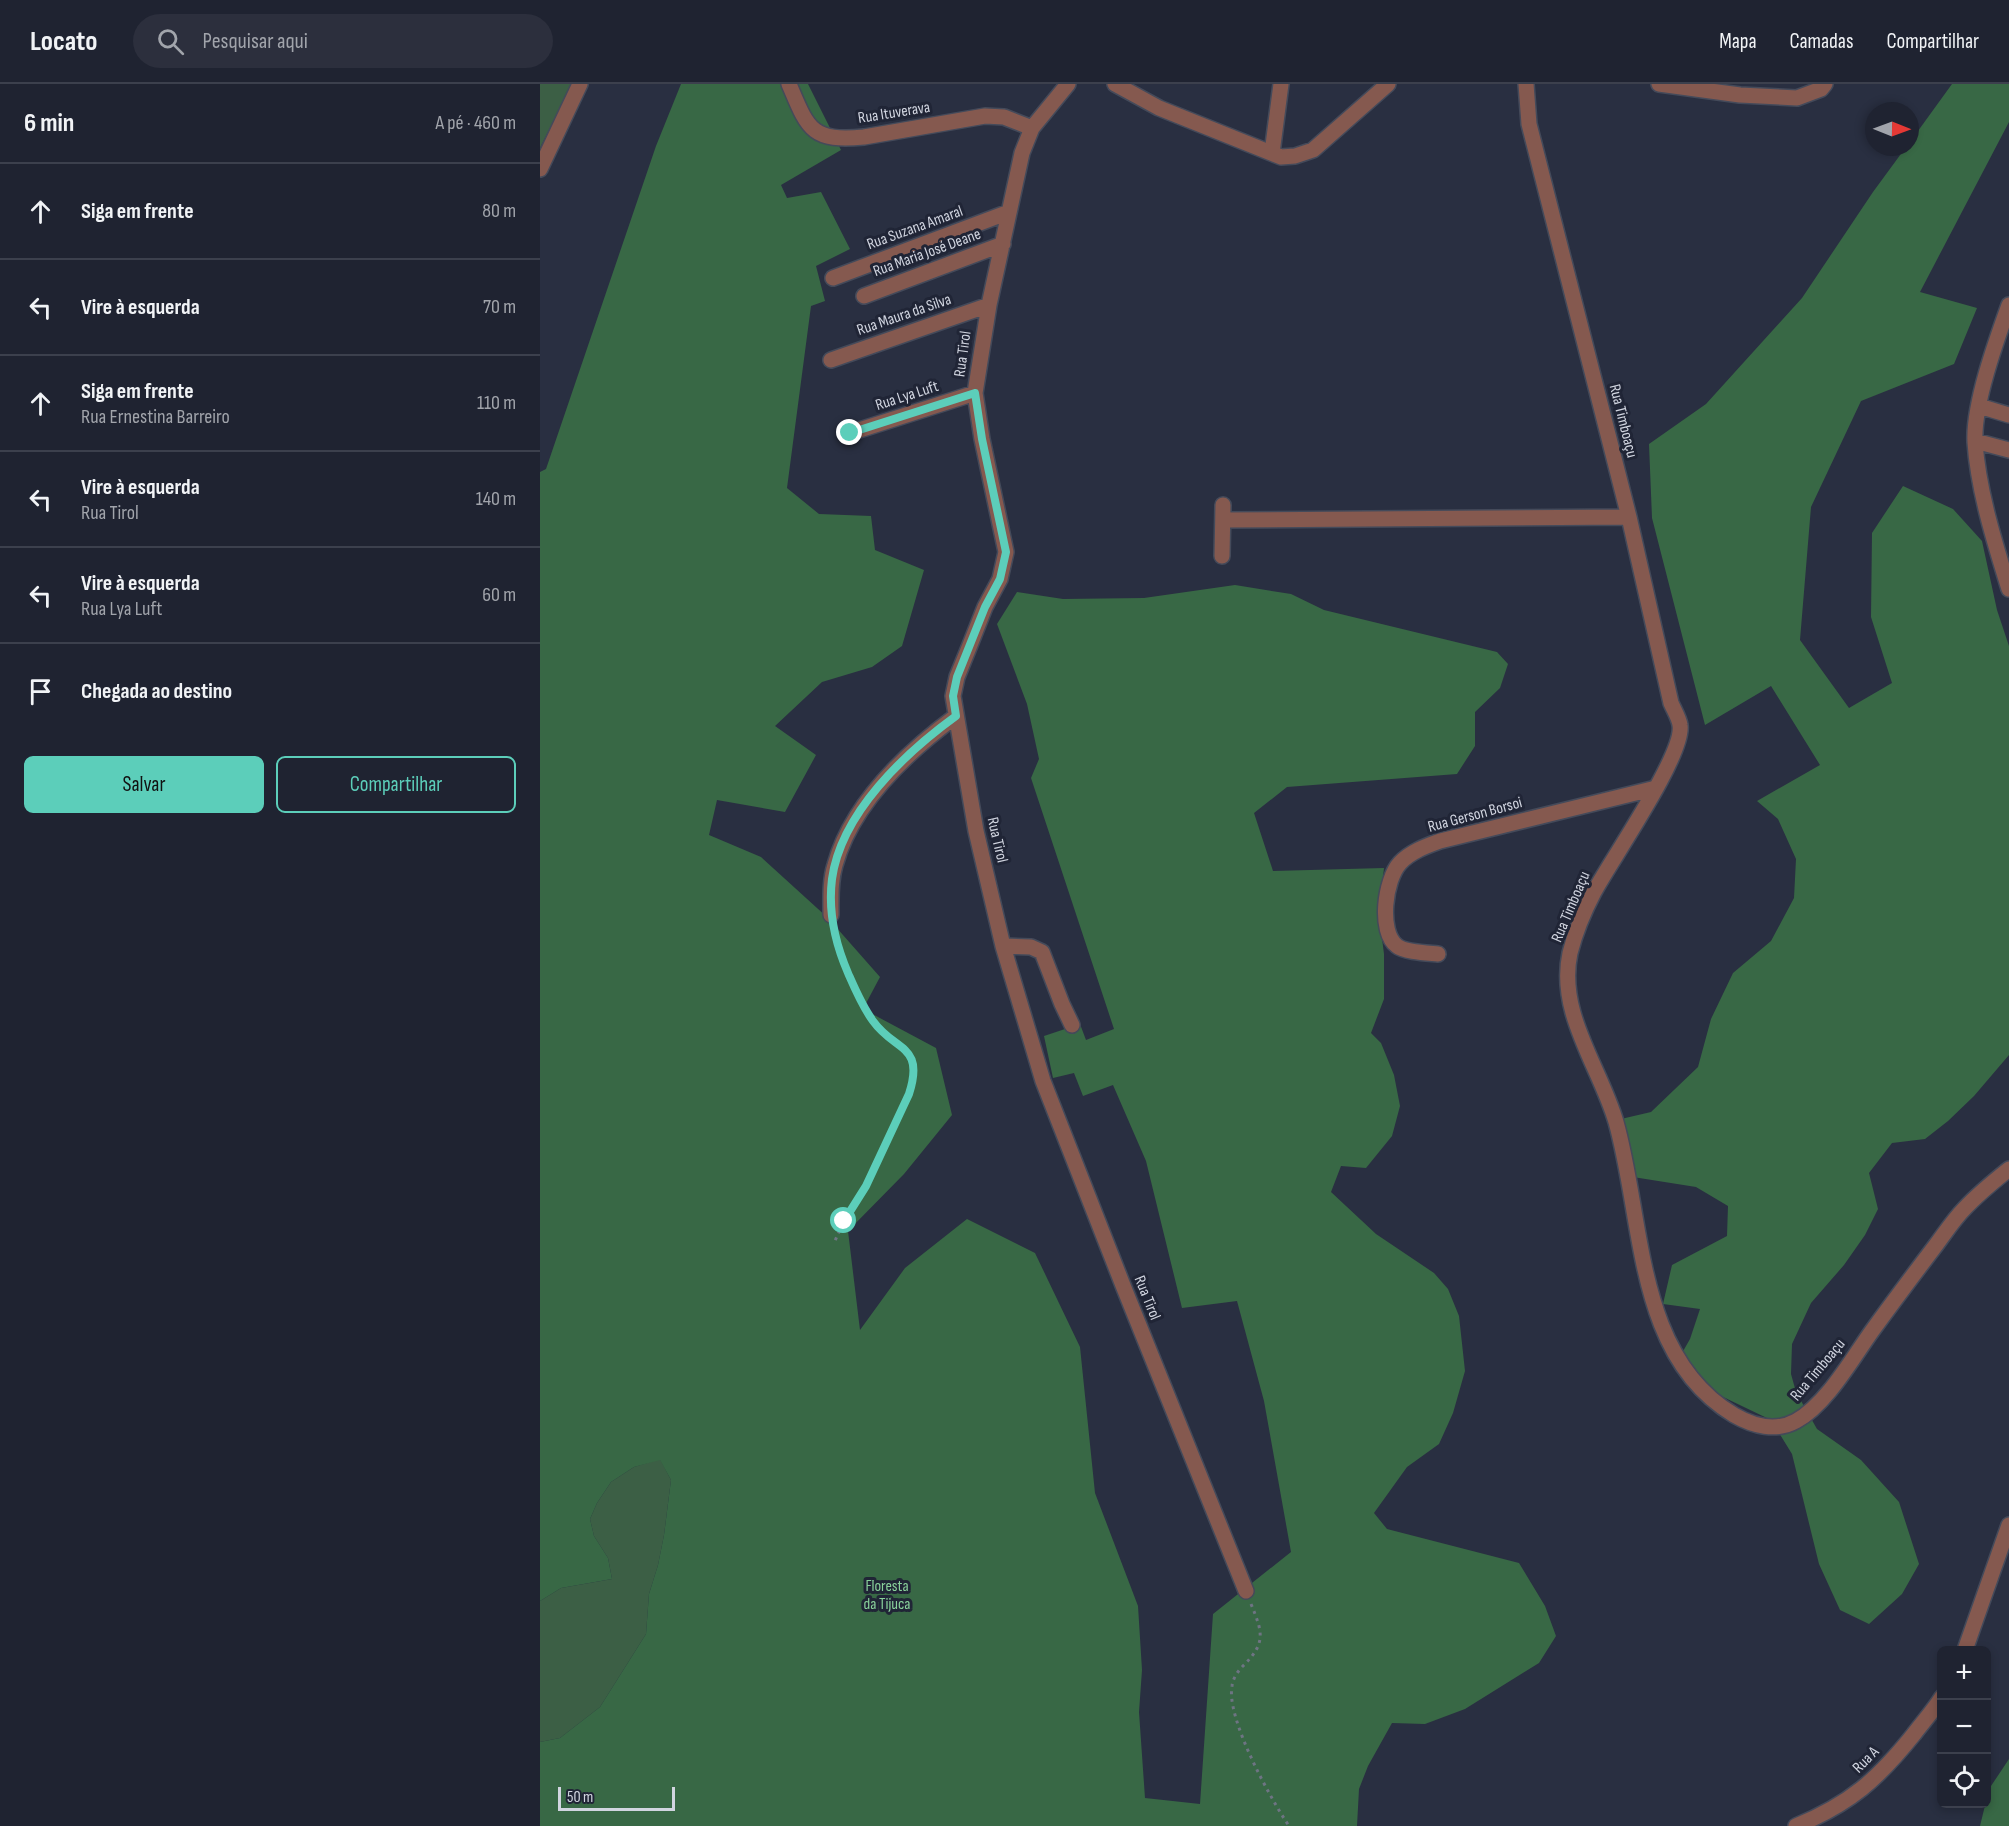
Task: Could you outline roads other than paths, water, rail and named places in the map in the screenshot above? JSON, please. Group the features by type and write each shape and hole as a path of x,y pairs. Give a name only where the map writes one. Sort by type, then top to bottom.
{"street":[{"path":"540,169 580,84"},
{"name":"Rua Ituverava","path":"789,84 812,130 827,137 845,139 864,137 985,116 1004,117 1032,128"},
{"name":"Rua Tirol","path":"1068,84 1032,128 1022,153 989,305 975,393 982,439 1006,552 1000,579 985,607 957,677 953,696 976,831 1003,946 1047,1092 1246,1592"},
{"path":"1115,84 1159,108 1281,157 1295,156 1313,150 1388,84"},
{"path":"1272,153 1281,84"},
{"name":"Rua Timboaçu","path":"1526,84 1529,124 1629,517 1671,703 1680,726 1676,750 1594,893 1570,951 1569,986 1572,1012 1616,1122 1656,1311 1676,1357 1694,1382 1716,1403 1739,1417 1759,1426 1783,1427 1799,1420 1829,1390 1963,1210 2009,1169"},
{"path":"1668,85 1740,95 1797,98 1825,84"},
{"name":"Rua Suzana Amaral","path":"833,278 1009,212"},
{"name":"Rua Maria José Deane","path":"864,296 1003,244"},
{"name":"Rua Maura da Silva","path":"831,360 989,305"},
{"path":"2009,305 2004,334 1979,406 1975,441 1981,483 2009,589"},
{"name":"Rua Lya Luft","path":"850,433 975,393"},
{"path":"1979,406 2009,415"},
{"path":"1975,441 2009,450"},
{"path":"1222,556 1223,513 1629,517"},
{"path":"831,915 832,880 835,866 845,838 858,815 892,771 956,716"},
{"name":"Rua Gerson Borsoi","path":"1437,954 1398,948 1391,941 1387,928 1385,912 1388,890 1398,865 1409,855 1440,841 1656,788"},
{"path":"1003,946 1031,948 1042,952 1072,1025"},
{"path":"1966,1646 2009,1525"},
{"name":"Rua A","path":"1796,1826 1825,1814 1846,1801 1880,1774 1939,1700"}],"park label":[{"name":"Floresta da Tijuca","path":"887,1595"}]}
